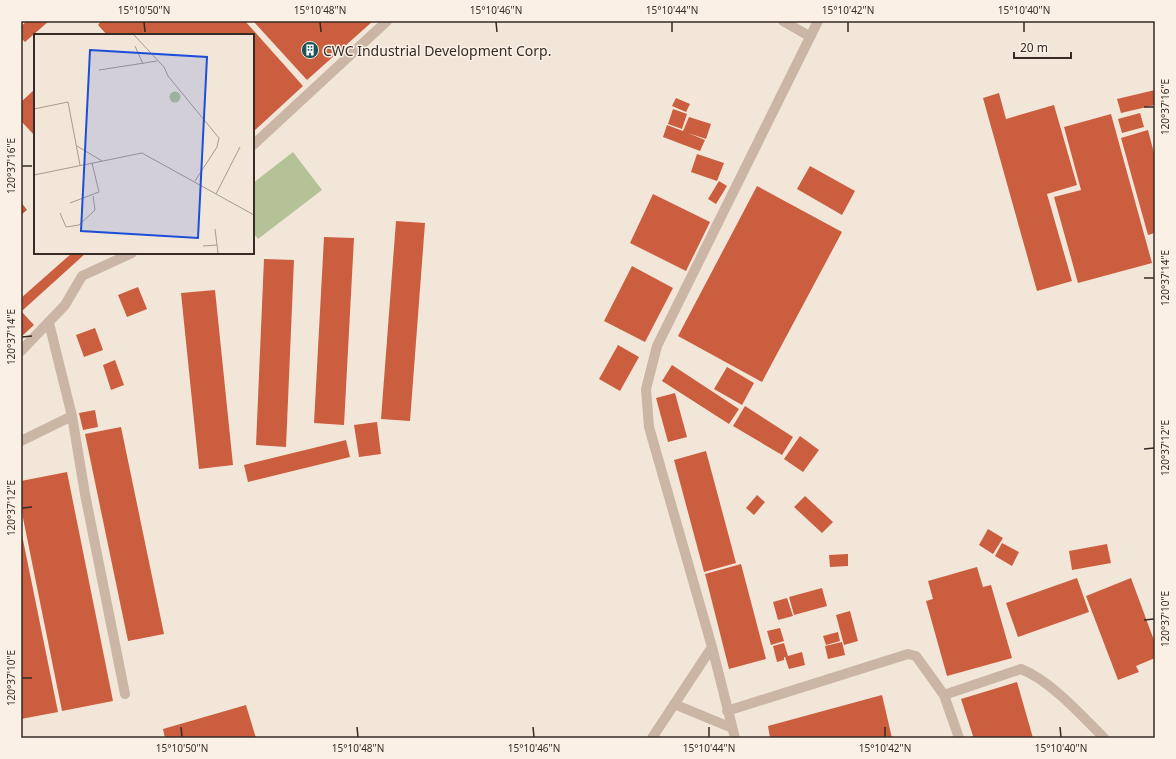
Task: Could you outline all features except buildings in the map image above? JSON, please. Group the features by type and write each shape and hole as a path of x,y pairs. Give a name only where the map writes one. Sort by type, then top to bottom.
{"street":[{"path":"254,143 387,21"},
{"path":"783,21 809,36"},
{"path":"735,738 712,647 649,427 646,389 656,346 809,36 818,21"},
{"path":"21,350 65,305 82,276 130,254"},
{"path":"49,322 72,416 85,494 125,694"},
{"path":"21,441 72,416"},
{"path":"652,738 712,647"},
{"path":"727,710 908,654 916,656 944,695 959,738"},
{"path":"944,695 1021,669 1033,674 1076,710 1104,738"},
{"path":"674,704 732,728"}],"green space":[{"path":"293,152 322,190 258,239 254,234 254,182"}],"place":[{"name":"CWC Industrial Development Corp.","path":"310,50"}]}
